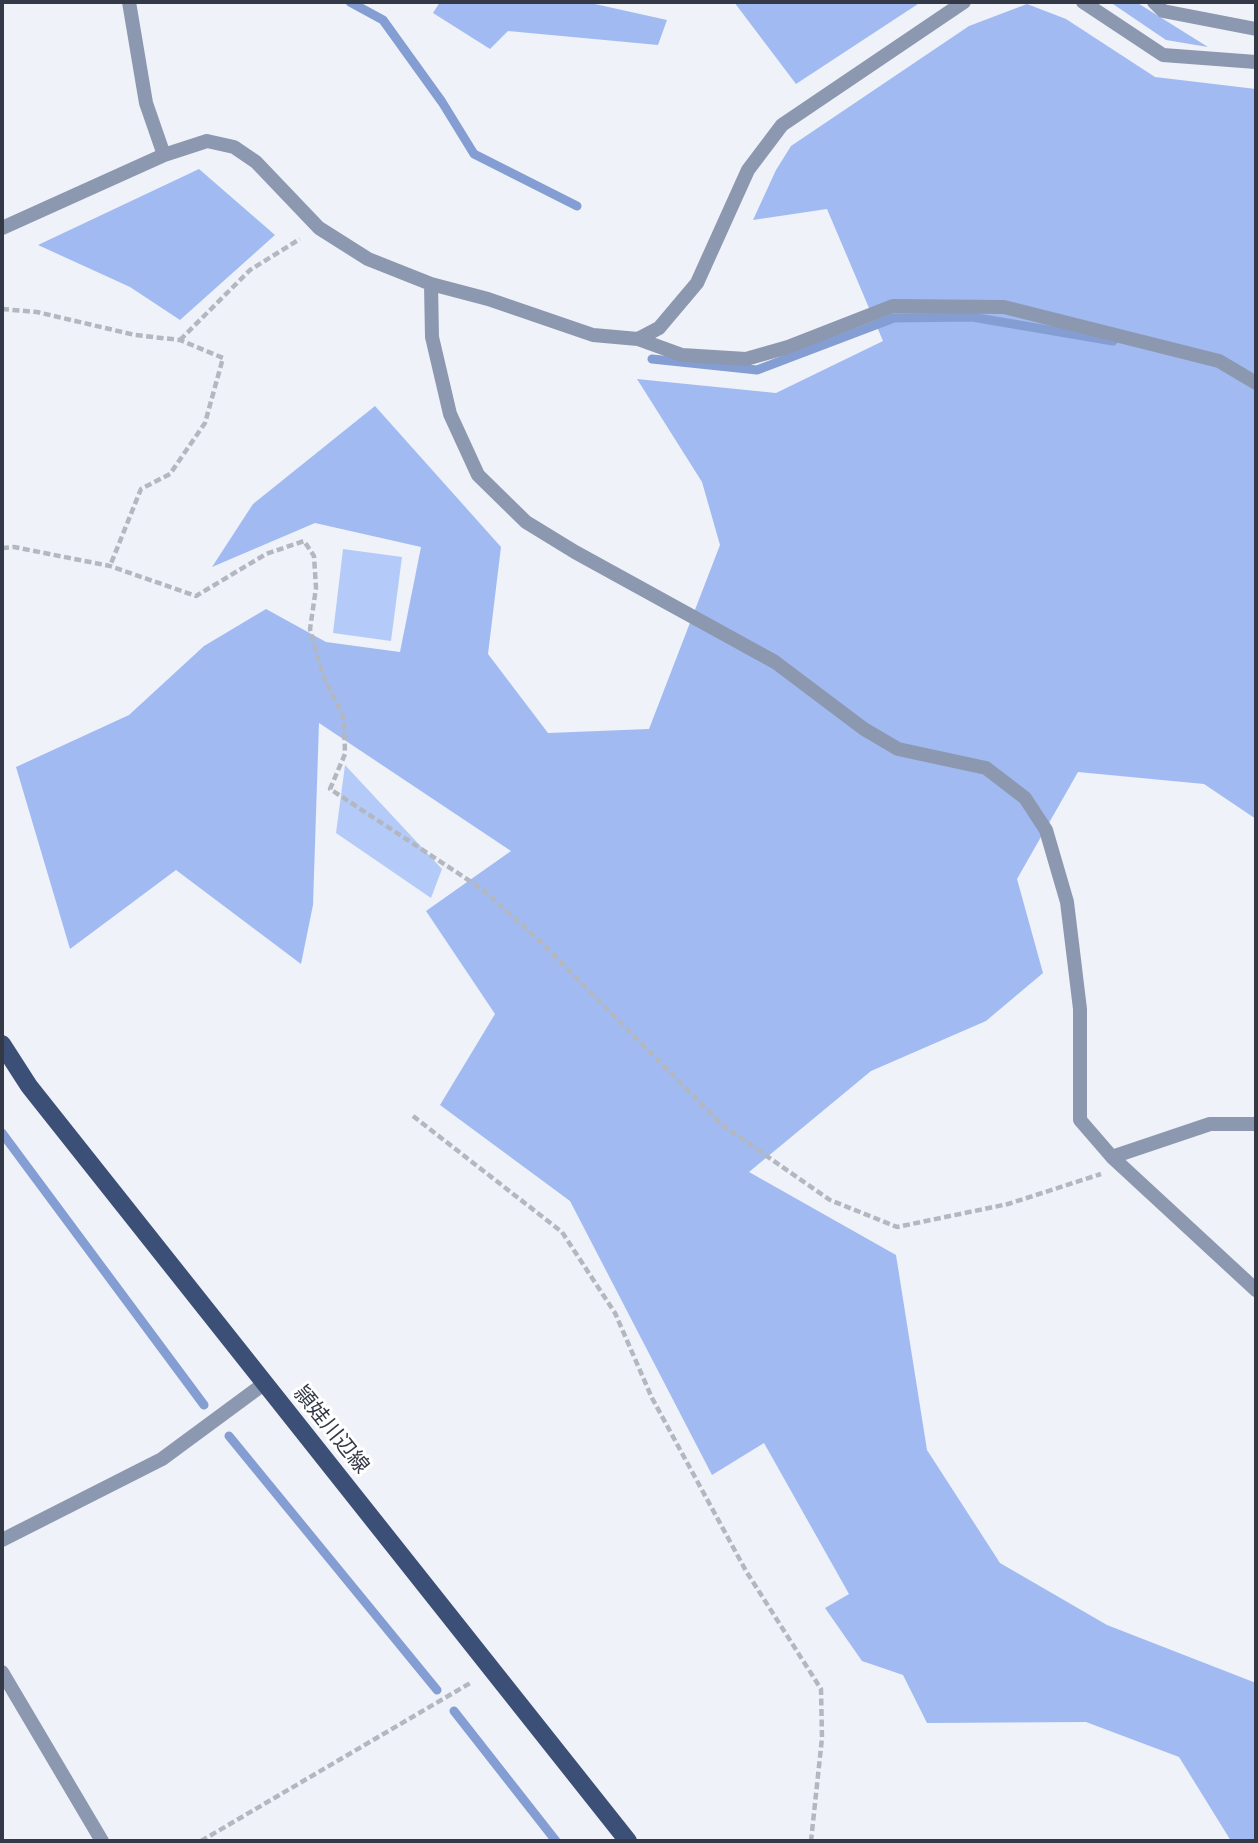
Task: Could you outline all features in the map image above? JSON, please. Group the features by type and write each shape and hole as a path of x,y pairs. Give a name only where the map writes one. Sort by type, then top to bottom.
{"main road":[{"name":"頴娃川辺線","path":"2,1044 29,1086 628,1841"}],"street":[{"path":"129,2 146,103 164,155"},
{"path":"638,339 659,328 697,284 748,170 782,125 964,2"},
{"path":"1083,2 1163,55 1256,62"},
{"path":"1154,2 1163,11 1256,29"},
{"path":"2,228 164,155 207,141 234,147 256,162 319,228 368,259 432,284 488,299 593,335 638,339 682,355 746,359 788,347 893,306 1004,307 1219,362 1256,383"},
{"path":"432,284 432,337 450,414 478,475 526,522 575,552 775,662 864,729 898,749 986,768 1025,798 1046,830 1068,901 1080,1009 1080,1120 1112,1157 1256,1290"},
{"path":"1112,1157 1210,1124 1256,1124"},
{"path":"2,1540 162,1459 265,1383"},
{"path":"2,1672 102,1841"}],"path":[{"path":"180,340 250,270 319,228"},
{"path":"2,309 37,312 135,335 180,340 223,358 205,423 170,474 142,489 110,566"},
{"path":"2,548 14,547 110,566 196,596 266,554 304,541 314,556 316,588 310,629 322,673 344,719 345,754 330,789 482,889 540,940 722,1125 830,1200 897,1227 906,1226 1008,1204 1099,1177 1112,1157"},
{"path":"413,1116 562,1232 615,1313 652,1398 746,1571 821,1689 821,1738 811,1841"},
{"path":"201,1841 493,1669"}],"shaded area":[{"path":"440,2 586,2 667,20 658,45 508,31 490,49 433,13"},
{"path":"734,2 921,2 796,84"},
{"path":"1110,2 1136,2 1208,47 1166,40"},
{"path":"1027,4 1066,19 1155,77 1256,89 1256,819 1204,784 1078,772 1017,879 1043,973 986,1021 871,1071 749,1172 896,1255 927,1450 1000,1563 1107,1625 1256,1683 1256,1841 1231,1841 1179,1757 1086,1722 927,1723 903,1675 862,1661 825,1608 849,1594 764,1443 712,1475 570,1201 440,1105 495,1014 426,911 511,851 319,723 313,905 301,964 176,870 70,949 16,767 129,715 204,646 266,609 326,642 400,652 421,547 315,523 212,567 253,504 375,406 501,547 488,654 548,733 649,729 720,545 702,482 637,379 776,393 883,341 827,209 753,220 776,170 791,146 969,26"},
{"path":"199,169 275,235 180,320 130,287 38,245"},
{"path":"343,549 402,557 391,641 333,633"},
{"path":"345,765 442,869 431,898 336,833"}],"waterway":[{"path":"350,2 383,20 442,102 474,154 577,206"},
{"path":"652,359 757,370 894,318 972,317 1113,341"},
{"path":"2,1133 204,1405"},
{"path":"229,1436 437,1690"},
{"path":"454,1711 556,1841"}]}
